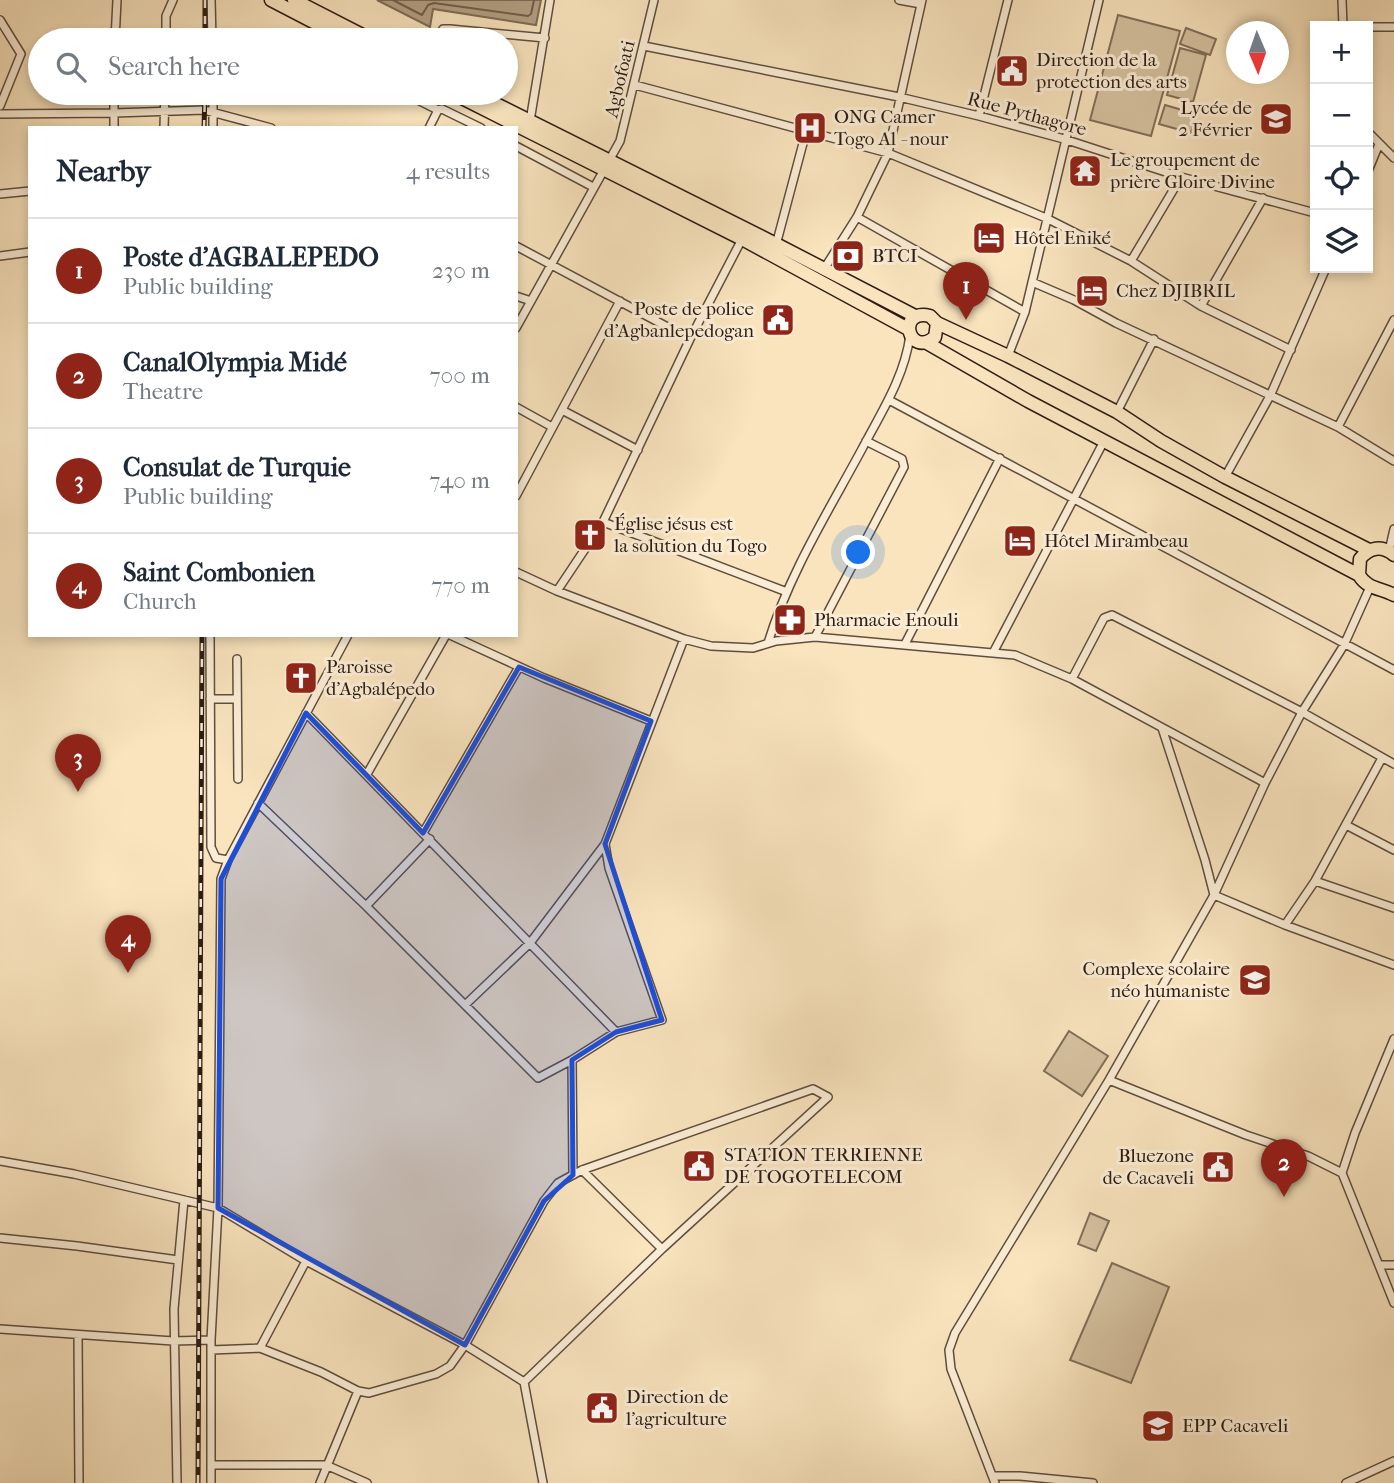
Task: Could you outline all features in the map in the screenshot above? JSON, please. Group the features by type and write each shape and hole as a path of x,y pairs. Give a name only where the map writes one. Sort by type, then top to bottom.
{"main road":[{"path":"271,0 325,28"},
{"path":"293,0 348,28"},
{"path":"478,105 605,165 774,250 820,275 909,332 916,342 925,343 1394,595"},
{"path":"498,105 743,239 774,250"},
{"path":"820,275 915,316 930,316 937,323 1117,412 1161,441 1225,477 1369,550"},
{"path":"909,332 910,322 915,316"},
{"path":"925,343 935,337 937,323"},
{"path":"1359,575 1359,563 1369,550 1377,548 1392,553"},
{"path":"1376,587 1394,581"}],"street":[{"path":"116,28 117,0"},
{"path":"166,28 166,16 173,0"},
{"path":"211,0 212,28"},
{"path":"530,121 550,0"},
{"name":"Agbofoati","path":"518,324 623,134 653,0"},
{"path":"820,275 857,217 888,153 922,2 900,0"},
{"path":"979,116 1008,0"},
{"path":"1008,356 1025,312 1098,0"},
{"path":"1342,0 1343,21"},
{"path":"0,20 22,54 0,106"},
{"path":"1373,27 1394,27"},
{"path":"518,35 545,38"},
{"name":"Rue Pythagore","path":"644,46 899,97 979,116 1064,139 1181,177 1310,212"},
{"path":"635,85 888,153 1046,218 1131,261 1201,306 1291,350"},
{"path":"114,105 114,126"},
{"path":"164,126 165,105"},
{"path":"213,126 214,105"},
{"path":"429,105 438,110 447,110 477,126"},
{"path":"430,126 438,110"},
{"path":"0,114 214,111 264,126"},
{"path":"774,250 806,132"},
{"path":"1373,137 1394,158"},
{"path":"1373,160 1380,144"},
{"path":"518,147 593,187"},
{"path":"1131,261 1181,177"},
{"path":"0,194 28,191"},
{"path":"1201,306 1263,198"},
{"path":"857,217 1025,312"},
{"path":"557,591 603,522 690,339 743,239"},
{"path":"518,247 690,339"},
{"path":"0,256 28,252"},
{"path":"1225,477 1270,396 1324,273"},
{"path":"1032,282 1338,427 1394,461"},
{"path":"518,297 531,301"},
{"path":"518,492 620,301"},
{"path":"1338,427 1394,320"},
{"path":"768,643 800,563 888,400 907,355 909,332"},
{"path":"1117,412 1154,339"},
{"path":"907,355 925,343"},
{"path":"888,400 1394,670"},
{"path":"518,408 552,427"},
{"path":"562,410 638,450"},
{"path":"815,637 904,467 902,459 866,441"},
{"path":"994,651 1104,441"},
{"path":"905,644 1000,458"},
{"path":"603,522 787,592"},
{"path":"1392,553 1394,529"},
{"path":"518,573 557,591 684,639 711,646 753,648 768,643 815,637 994,651 1028,659 1072,679 1265,783"},
{"path":"1093,1483 1020,1476 994,1480 951,1369 950,1350 956,1333 1109,1080 1214,895 1265,783 1302,712 1376,587"},
{"path":"1072,679 1104,618 1112,615 1302,712 1394,764"},
{"path":"210,637 211,847 216,858 228,860"},
{"path":"211,1483 211,1340 218,1208 220,879 347,637"},
{"path":"367,774 447,637"},
{"path":"452,637 651,721"},
{"path":"465,1005 530,943 605,844 684,639"},
{"path":"237,659 238,779"},
{"path":"424,833 519,667"},
{"path":"210,699 237,699"},
{"path":"306,713 616,1032"},
{"path":"1162,727 1214,895"},
{"path":"1285,925 1315,881 1382,758"},
{"path":"258,803 366,906 535,1077 542,1077 616,1032 662,1020 609,868 605,844"},
{"path":"1346,825 1394,850"},
{"path":"366,906 430,839"},
{"path":"1315,881 1394,908"},
{"path":"1214,895 1285,925 1394,965"},
{"path":"1394,1038 1342,1173 1394,1303"},
{"path":"572,1060 573,1175"},
{"path":"1109,1080 1246,1135 1308,1156 1342,1173"},
{"path":"211,1350 260,1348 321,1372 358,1391 379,1391 436,1374 450,1366 465,1345 544,1201 558,1184 582,1170 813,1089 828,1097 662,1249 524,1382"},
{"path":"0,1161 75,1174 218,1208 306,1261 465,1345 524,1382 543,1483"},
{"path":"582,1170 662,1249"},
{"path":"177,1483 173,1341 184,1200"},
{"path":"0,1238 178,1260"},
{"path":"260,1348 306,1261"},
{"path":"1380,1265 1394,1265"},
{"path":"0,1329 173,1341 211,1340"},
{"path":"78,1335 79,1483"},
{"path":"320,1483 358,1391"},
{"path":"1346,1483 1394,1461"},
{"path":"211,1465 326,1465 367,1483"}],"highlighted area":[{"path":"519,667 651,721 605,844 662,1020 616,1032 572,1060 573,1175 544,1201 465,1345 218,1208 221,879 306,713 423,833"}],"shaded area":[{"path":"1118,15 1180,31 1151,136 1090,120"},
{"path":"1186,28 1216,39 1210,55 1180,44"},
{"path":"1180,48 1206,55 1193,102 1167,95"},
{"path":"1165,105 1196,114 1191,133 1159,124"},
{"path":"1069,1031 1108,1056 1082,1096 1044,1071"},
{"path":"1090,1213 1109,1221 1096,1251 1078,1244"},
{"path":"1112,1263 1169,1287 1131,1383 1070,1360"}],"water":[{"path":"377,0 541,0 536,25 433,9 430,27"}],"railway":[{"path":"205,0 205,28"},
{"path":"204,126 205,105"},
{"path":"198,1483 202,637"}],"place":[{"name":"Direction de la protection des arts","path":"1012,71"},
{"name":"Lycée de 2 Février","path":"1276,119"},
{"name":"ONG Camer Togo Al - nour","path":"810,128"},
{"name":"Le groupement de prière Gloire Divine","path":"1085,171"},
{"name":"Hôtel Eniké","path":"989,238"},
{"name":"BTCI","path":"848,256"},
{"name":"Chez DJIBRIL","path":"1092,291"},
{"name":"Poste de police d'Agbanlepedogan","path":"778,320"},
{"name":"Poste d'AGBALEPEDO","path":"966,320"},
{"name":"Église jésus est la solution du Togo","path":"590,535"},
{"name":"Hôtel Mirambeau","path":"1020,541"},
{"name":"Pharmacie Enouli","path":"790,620"},
{"name":"Paroisse d'Agbalépedo","path":"301,678"},
{"name":"Consulat de Turquie","path":"78,792"},
{"name":"Saint Combonien","path":"128,973"},
{"name":"Complexe scolaire néo humaniste","path":"1255,980"},
{"name":"STATION TERRIENNE DE TOGOTELECOM","path":"699,1166"},
{"name":"Bluezone de Cacaveli","path":"1218,1167"},
{"name":"CanalOlympia Midé","path":"1284,1197"},
{"name":"Direction de l'agriculture","path":"602,1408"},
{"name":"EPP Cacaveli","path":"1158,1426"}]}
